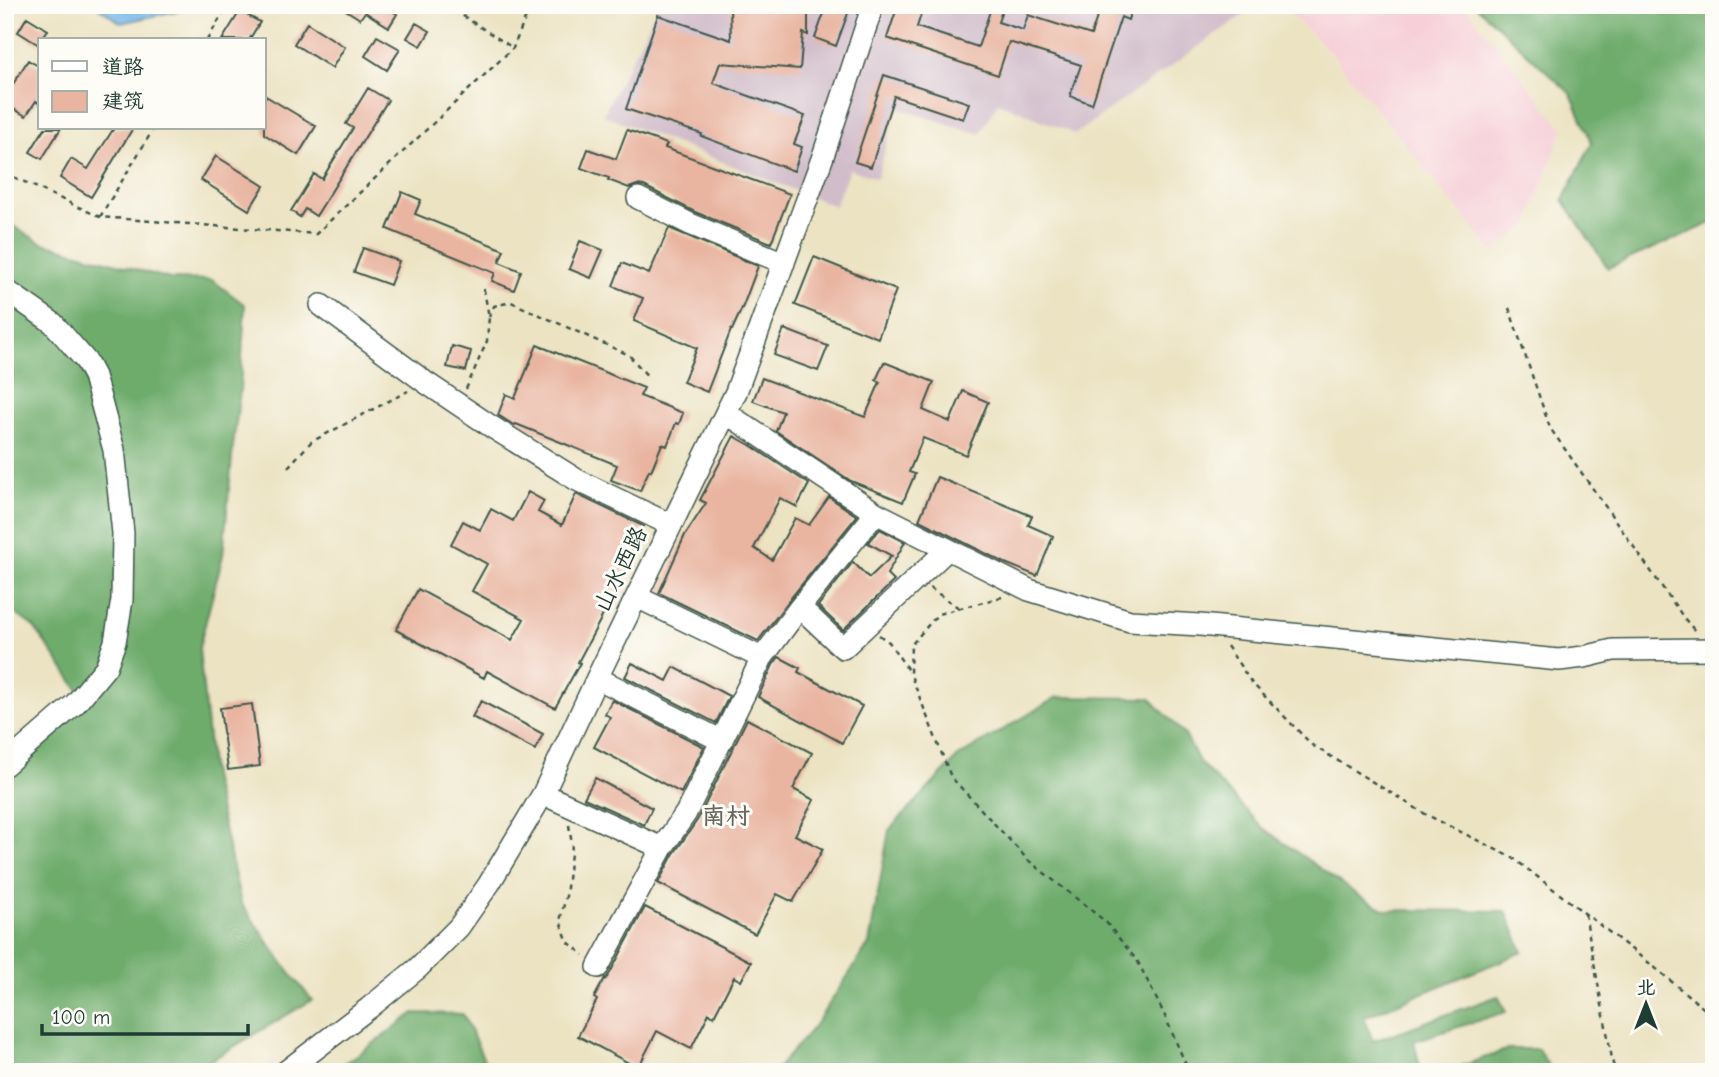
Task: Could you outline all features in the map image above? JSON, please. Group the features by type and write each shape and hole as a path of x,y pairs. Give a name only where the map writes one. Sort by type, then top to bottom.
{"street":[{"name":"山水西路","path":"285,1072 418,968 459,927 489,884 543,793 736,392 822,159 873,5"},
{"path":"638,198 690,224 784,263"},
{"path":"5,291 53,323 86,361 94,376 114,450 123,533 122,600 115,642 106,667 76,703 5,765"},
{"path":"321,305 465,410 577,480 671,524"},
{"path":"726,413 876,513 947,550 1029,590 1130,621 1200,625 1559,660 1612,650 1713,649"},
{"path":"598,967 662,848 686,813 762,658 876,513"},
{"path":"800,607 843,648 947,550"},
{"path":"636,597 762,658"},
{"path":"597,678 722,741"},
{"path":"543,793 662,848"}],"path":[{"path":"208,38 228,5"},
{"path":"446,5 513,48"},
{"path":"5,173 100,217 316,234 513,48 531,5"},
{"path":"100,217 153,130"},
{"path":"465,410 466,386 488,341 489,317 483,285"},
{"path":"489,317 494,306 512,302 629,355 649,378"},
{"path":"1509,308 1550,428 1684,618 1713,649"},
{"path":"288,467 312,442 425,383"},
{"path":"917,579 959,608"},
{"path":"910,673 911,645 938,614 1029,590"},
{"path":"868,625 889,642 910,673 951,777 1028,860 1106,922 1138,961 1189,1072"},
{"path":"1224,641 1251,682 1312,745 1427,815 1513,858 1653,966 1714,1017"},
{"path":"567,804 572,845 560,921 568,942 598,967"},
{"path":"1585,913 1616,1072"}],"shaded area":[{"path":"661,5 1223,5 1246,13 1075,134 998,102 980,134 897,108 877,178 849,169 835,206 603,115"},
{"path":"1282,5 1464,5 1563,129 1528,225 1492,251 1330,52"}],"green space":[{"path":"1475,5 1714,5 1714,222 1608,268 1563,200 1592,143 1571,94"},
{"path":"5,221 40,242 170,279 212,280 245,305 240,391 223,555 199,648 212,776 241,903 312,1000 191,1072 5,1072 5,769 82,695 34,627 5,606"},
{"path":"1057,697 1150,698 1185,735 1200,763 1263,828 1359,896 1386,910 1506,911 1523,952 1364,1017 1373,1041 1498,996 1506,1012 1414,1041 1421,1072 774,1072 813,1028 869,944 889,830 958,757"},
{"path":"414,1013 463,1014 486,1064 498,1072 329,1072 359,1054"},
{"path":"1508,1049 1538,1049 1552,1072 1446,1072"}],"water":[{"path":"95,5 182,5 182,10 121,23"}],"building":[{"path":"338,5 382,5 397,14 389,27 365,12 360,19"},
{"path":"827,5 851,5 836,46 815,38"},
{"path":"898,5 924,5 917,27 978,47 992,5 1004,5 998,22 1023,30 1028,15 1091,35 1101,5 1133,5 1128,20 1121,17 1092,104 1070,96 1081,65 1009,42 998,75 887,38"},
{"path":"808,6 808,35 803,33 800,69 720,63 713,83 805,116 794,144 802,147 794,171 701,136 702,134 626,109 658,15 731,40 730,7"},
{"path":"240,11 260,22 250,38 223,38"},
{"path":"27,17 48,30 42,38 38,38 38,44 18,32"},
{"path":"307,23 345,47 332,68 294,44"},
{"path":"416,23 430,31 421,46 407,38"},
{"path":"377,36 400,49 387,70 365,56"},
{"path":"28,60 38,66 38,102 36,101 26,116 5,104 5,97"},
{"path":"884,75 969,103 963,119 894,96 871,167 855,162"},
{"path":"368,88 388,100 316,216 305,209 300,217 291,211 314,174 322,179 353,128 346,124"},
{"path":"266,96 316,126 298,155 264,134"},
{"path":"44,130 60,130 42,159 30,152"},
{"path":"113,130 132,130 91,197 60,178 71,159 88,169"},
{"path":"627,130 667,144 665,148 790,194 771,243 695,212 644,186 629,188 581,168 588,149 616,159"},
{"path":"216,156 264,186 249,210 201,180"},
{"path":"402,192 421,200 415,214 504,250 499,262 521,271 514,290 492,281 495,273 387,229"},
{"path":"669,228 758,266 707,392 683,382 697,348 634,321 643,298 613,286 622,263 649,274"},
{"path":"580,241 603,250 591,278 569,269"},
{"path":"363,248 399,261 390,285 354,272"},
{"path":"814,257 896,290 878,338 795,305"},
{"path":"784,329 828,346 818,371 774,355"},
{"path":"537,345 644,388 640,396 683,413 667,446 662,444 640,491 611,480 617,465 512,424 498,415 506,394 515,398"},
{"path":"452,346 471,351 466,371 447,367"},
{"path":"884,362 934,382 923,410 950,422 963,391 988,402 966,455 923,438 909,472 915,474 903,502 851,481 776,431 783,412 753,401 762,378 865,417 880,382 876,380"},
{"path":"734,436 809,484 797,507 780,498 754,548 772,560 795,518 809,525 829,497 857,516 758,641 659,593 685,535 706,503 700,500"},
{"path":"937,477 1032,516 1028,525 1053,536 1037,576 919,520"},
{"path":"528,492 544,501 538,512 562,525 576,494 643,526 612,598 555,708 487,671 484,678 396,630 418,589 512,640 524,619 472,591 487,564 451,544 463,521 480,530 491,509 513,521"},
{"path":"880,529 905,542 887,574 894,581 843,630 818,606 853,562 869,578 892,556 868,543"},
{"path":"779,657 800,668 798,672 862,706 842,743 758,697"},
{"path":"632,663 667,681 674,667 729,696 716,723 625,677"},
{"path":"612,700 704,747 681,793 594,747 610,717 605,714"},
{"path":"481,701 543,734 535,750 472,717"},
{"path":"252,704 260,766 228,770 220,708"},
{"path":"747,719 812,753 793,789 814,800 795,835 823,849 793,902 777,894 755,934 658,883 673,855 698,819"},
{"path":"595,778 652,808 644,825 584,798"},
{"path":"645,907 751,962 741,981 734,977 714,1016 709,1013 691,1049 657,1031 638,1068 578,1036 597,1000 594,998"}],"district":[{"name":"南村","path":"726,816"}]}
